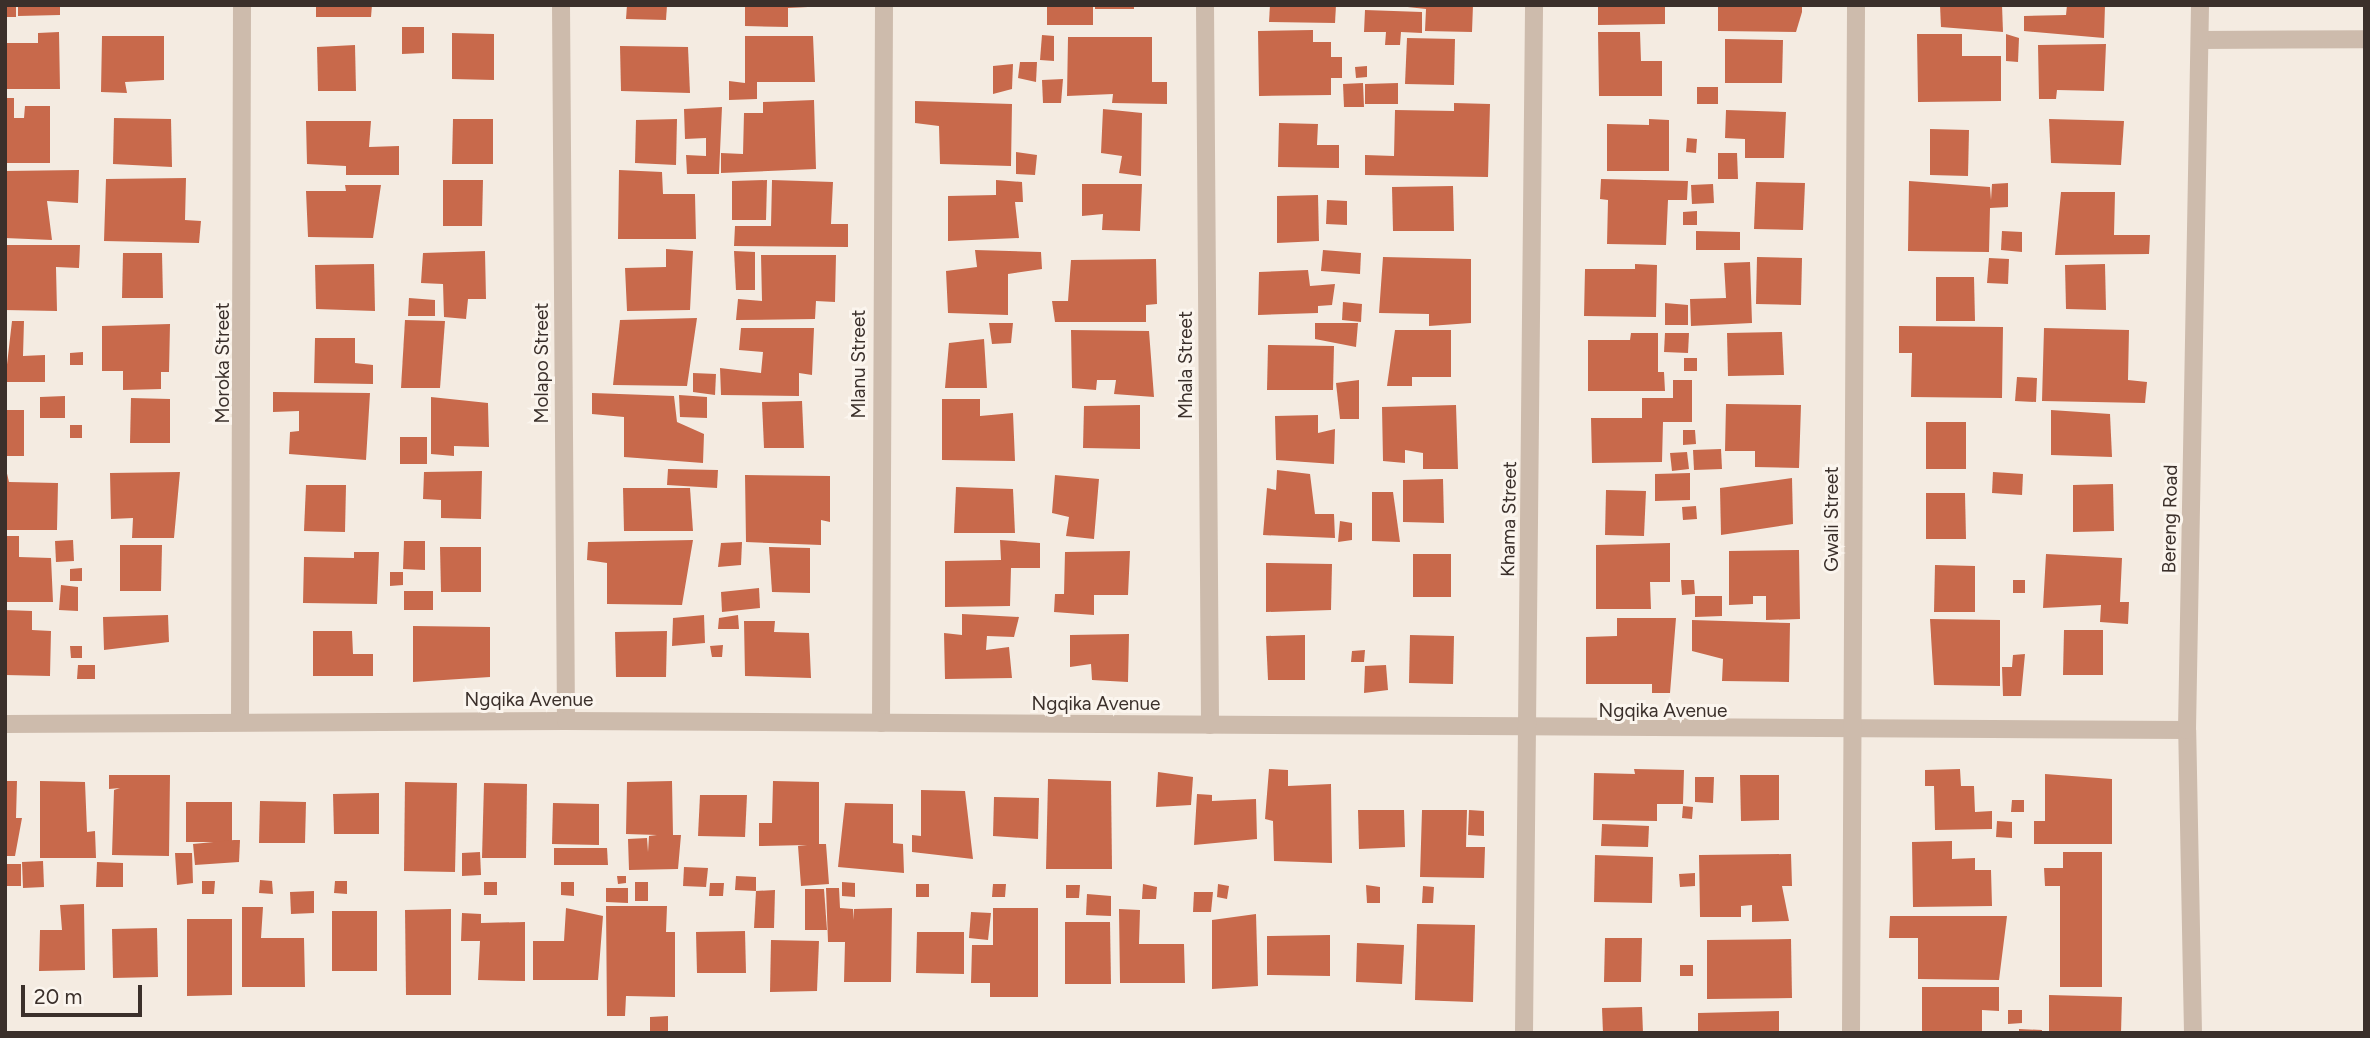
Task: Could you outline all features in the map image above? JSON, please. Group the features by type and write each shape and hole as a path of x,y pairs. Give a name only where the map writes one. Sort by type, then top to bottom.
{"street":[{"name":"Moroka Street","path":"240,720 242,5"},
{"name":"Molapo Street","path":"561,5 566,721"},
{"name":"Mlanu Street","path":"881,723 884,5"},
{"name":"Mhala Street","path":"1205,5 1210,725"},
{"name":"Khama Street","path":"1524,1033 1534,5"},
{"name":"Gwali Street","path":"1851,1033 1856,5"},
{"name":"Bereng Road","path":"2193,1033 2187,730 2200,5"},
{"path":"2200,40 2365,39"},
{"name":"Ngqika Avenue","path":"5,724 240,720 1210,725 1852,733 2187,730"}],"building":[{"path":"5,5 16,5 16,17 5,17"},
{"path":"18,5 60,5 60,15 18,16"},
{"path":"316,5 372,5 371,17 316,17"},
{"path":"627,5 667,5 666,20 626,19"},
{"path":"745,5 808,7 788,8 788,27 745,26"},
{"path":"1047,5 1093,5 1093,25 1047,25"},
{"path":"1095,5 1134,5 1134,9 1095,9"},
{"path":"1270,5 1336,5 1335,23 1269,22"},
{"path":"1389,5 1473,5 1472,32 1425,31 1426,9"},
{"path":"1598,5 1665,5 1665,24 1598,25"},
{"path":"1718,5 1802,5 1802,12 1796,32 1718,31"},
{"path":"1940,5 2002,5 2003,32 1941,27"},
{"path":"2067,5 2105,5 2104,38 2024,31 2024,16 2066,15"},
{"path":"1365,10 1422,12 1422,33 1401,32 1400,45 1385,45 1386,32 1364,32"},
{"path":"402,27 424,27 424,53 402,54"},
{"path":"1313,30 1313,42 1331,42 1331,57 1342,57 1342,78 1331,78 1331,95 1259,96 1258,31"},
{"path":"59,32 60,89 5,89 5,43 38,43 38,33"},
{"path":"1598,32 1640,32 1641,61 1662,61 1662,96 1599,96"},
{"path":"452,33 494,34 494,80 452,79"},
{"path":"1917,34 1962,34 1962,56 2001,56 2001,101 1918,102"},
{"path":"2006,34 2019,38 2018,62 2006,61"},
{"path":"1042,35 1054,36 1054,61 1040,60"},
{"path":"102,36 164,36 164,80 125,82 127,93 101,92"},
{"path":"745,36 813,36 815,82 757,82 757,99 729,100 729,81 745,83"},
{"path":"1068,37 1152,37 1152,82 1167,82 1167,104 1112,103 1113,94 1067,96"},
{"path":"1407,38 1455,39 1454,85 1405,84"},
{"path":"1725,39 1783,40 1782,83 1725,83"},
{"path":"2106,44 2104,91 2057,90 2056,99 2039,99 2038,45"},
{"path":"355,45 356,91 318,91 317,47"},
{"path":"620,46 688,47 690,93 621,91"},
{"path":"1020,62 1037,62 1036,82 1018,78"},
{"path":"1013,64 1012,89 993,94 993,66"},
{"path":"1367,66 1367,77 1356,78 1355,67"},
{"path":"1063,79 1061,103 1043,103 1042,80"},
{"path":"1363,83 1364,107 1344,107 1343,84"},
{"path":"1398,83 1398,104 1365,104 1365,84"},
{"path":"1697,87 1718,87 1718,104 1697,104"},
{"path":"5,98 14,98 14,118 24,118 25,106 50,106 50,163 5,163"},
{"path":"814,100 816,169 721,173 721,153 743,154 744,113 763,113 763,102"},
{"path":"915,101 1012,104 1011,166 940,164 939,126 915,123"},
{"path":"1454,103 1490,104 1488,177 1365,175 1365,155 1394,156 1395,110 1454,111"},
{"path":"722,107 719,174 687,174 686,155 706,156 706,138 685,139 684,109"},
{"path":"1103,109 1142,113 1141,176 1119,173 1122,156 1101,153"},
{"path":"1726,110 1786,112 1784,158 1745,158 1745,139 1725,138"},
{"path":"114,118 171,119 172,167 113,164"},
{"path":"453,119 493,119 493,164 452,164"},
{"path":"677,119 676,165 635,163 636,120"},
{"path":"1649,119 1669,120 1669,171 1607,171 1607,124 1649,125"},
{"path":"2049,119 2124,121 2121,165 2051,163"},
{"path":"306,121 371,121 369,147 399,146 399,175 346,175 346,166 307,164"},
{"path":"1279,123 1318,124 1317,145 1339,145 1339,168 1278,167"},
{"path":"1930,129 1969,130 1968,176 1930,175"},
{"path":"1687,138 1697,139 1696,153 1686,152"},
{"path":"1016,152 1037,155 1035,175 1016,174"},
{"path":"1718,153 1737,153 1738,179 1718,179"},
{"path":"79,170 78,203 47,201 52,240 5,238 5,171"},
{"path":"619,170 662,172 663,194 695,194 696,239 618,239"},
{"path":"186,178 185,220 201,221 199,243 104,241 106,179"},
{"path":"1601,179 1688,181 1687,200 1668,200 1666,245 1607,244 1608,200 1600,199"},
{"path":"443,180 483,180 482,226 443,226"},
{"path":"767,180 766,220 732,220 732,181"},
{"path":"772,180 833,182 831,224 848,224 848,247 734,246 735,226 771,226"},
{"path":"996,180 1022,182 1023,202 1015,202 1019,238 948,241 948,196 996,195"},
{"path":"1909,181 1990,187 1991,200 1992,184 2008,183 2008,207 1990,208 1989,252 1908,251"},
{"path":"1756,182 1805,183 1803,230 1754,229"},
{"path":"1082,184 1142,184 1140,231 1102,230 1103,214 1082,216"},
{"path":"1713,184 1714,203 1692,204 1691,185"},
{"path":"345,185 381,185 373,238 308,237 306,191 346,191"},
{"path":"1453,186 1454,231 1393,231 1392,187"},
{"path":"2061,192 2115,192 2114,235 2150,235 2149,254 2055,255"},
{"path":"1318,195 1319,241 1277,243 1277,196"},
{"path":"1327,200 1347,201 1347,225 1326,224"},
{"path":"1697,211 1697,225 1683,225 1683,212"},
{"path":"1696,231 1740,232 1740,250 1696,250"},
{"path":"2002,231 2022,232 2022,252 2001,250"},
{"path":"5,245 80,245 79,268 56,267 57,311 5,310"},
{"path":"666,249 693,251 690,310 627,311 625,268 666,267"},
{"path":"975,250 1041,252 1042,269 1008,274 1008,315 948,313 946,271 977,267"},
{"path":"1323,250 1361,253 1360,274 1321,271"},
{"path":"485,251 486,299 468,299 466,319 444,317 443,284 421,283 423,253"},
{"path":"734,251 755,252 755,290 736,290"},
{"path":"123,253 162,253 163,298 122,298"},
{"path":"761,255 836,255 835,302 816,301 815,319 736,320 738,299 762,301"},
{"path":"1383,257 1471,259 1471,323 1429,326 1429,314 1379,313"},
{"path":"1757,257 1802,258 1801,305 1756,304"},
{"path":"1989,258 2009,259 2008,284 1987,283"},
{"path":"1156,259 1157,304 1146,305 1146,322 1055,322 1052,301 1068,301 1071,260"},
{"path":"1750,262 1752,323 1691,326 1690,299 1726,298 1724,263"},
{"path":"374,264 375,311 316,309 315,265"},
{"path":"1635,264 1657,265 1656,317 1584,316 1585,269 1635,269"},
{"path":"2105,264 2106,310 2066,309 2065,265"},
{"path":"1308,270 1310,286 1335,284 1332,305 1318,306 1318,313 1258,315 1259,272"},
{"path":"1936,277 1974,277 1975,321 1936,321"},
{"path":"409,298 435,300 435,316 408,316"},
{"path":"1343,302 1362,304 1361,322 1342,320"},
{"path":"1665,303 1688,305 1688,325 1665,325"},
{"path":"697,318 687,386 613,385 620,320"},
{"path":"405,320 445,321 440,388 401,388"},
{"path":"12,321 24,321 23,356 45,355 45,382 5,382"},
{"path":"989,323 1013,323 1011,343 992,344"},
{"path":"1315,323 1358,323 1356,347 1315,339"},
{"path":"170,324 169,372 161,372 161,389 123,390 123,371 102,371 102,326"},
{"path":"1899,326 2003,327 2002,398 1911,397 1912,353 1899,353"},
{"path":"741,328 814,328 812,375 799,373 799,396 721,395 720,368 761,373 763,352 739,350"},
{"path":"2044,328 2129,330 2128,380 2147,382 2145,403 2042,401"},
{"path":"1071,330 1149,331 1154,397 1114,394 1116,380 1097,380 1096,390 1072,388"},
{"path":"1395,330 1451,330 1451,377 1412,377 1412,386 1387,386"},
{"path":"1782,332 1784,375 1728,376 1727,333"},
{"path":"1631,333 1658,333 1658,372 1664,372 1665,391 1588,391 1588,340 1630,340"},
{"path":"1665,333 1689,333 1688,353 1664,352"},
{"path":"315,338 355,338 355,363 373,365 373,384 314,383"},
{"path":"984,339 987,388 945,388 949,343"},
{"path":"1268,345 1334,346 1333,390 1267,390"},
{"path":"83,352 83,365 70,365 70,353"},
{"path":"1684,358 1697,358 1697,371 1684,371"},
{"path":"693,373 716,374 715,395 693,392"},
{"path":"2017,377 2037,378 2036,402 2015,401"},
{"path":"1359,380 1359,419 1340,419 1336,383"},
{"path":"1673,380 1692,380 1692,422 1663,422 1662,462 1592,463 1591,418 1642,418 1642,398 1673,398"},
{"path":"273,392 370,393 366,460 289,454 290,432 299,431 299,411 273,412"},
{"path":"592,393 674,396 677,422 704,434 703,463 624,457 624,417 592,414"},
{"path":"679,395 707,397 707,418 680,417"},
{"path":"65,396 65,418 40,418 40,397"},
{"path":"431,397 488,403 489,447 454,446 454,456 431,454"},
{"path":"131,398 170,399 170,443 130,443"},
{"path":"942,399 980,399 980,416 1013,413 1015,461 942,460"},
{"path":"802,401 804,448 764,448 762,402"},
{"path":"1726,404 1801,405 1799,468 1755,467 1755,451 1725,451"},
{"path":"1140,405 1140,449 1083,448 1084,406"},
{"path":"1456,405 1458,469 1423,469 1423,453 1405,450 1405,463 1383,461 1382,407"},
{"path":"5,410 24,410 24,456 5,456"},
{"path":"2051,410 2110,414 2112,457 2051,455"},
{"path":"1318,415 1318,433 1335,429 1334,464 1276,460 1275,416"},
{"path":"1926,422 1966,422 1966,469 1926,469"},
{"path":"70,425 82,425 82,438 70,438"},
{"path":"1683,430 1695,430 1696,444 1683,445"},
{"path":"400,437 427,437 427,464 400,464"},
{"path":"1721,449 1722,469 1694,470 1693,450"},
{"path":"1687,452 1689,469 1672,471 1670,453"},
{"path":"5,465 9,482 58,483 57,530 5,530"},
{"path":"668,469 718,470 717,488 667,485"},
{"path":"1277,470 1310,474 1315,514 1334,514 1335,538 1263,535 1267,488 1276,490"},
{"path":"482,471 481,519 441,518 441,500 423,499 424,472"},
{"path":"180,472 174,538 132,538 133,518 111,519 110,473"},
{"path":"1993,472 2023,474 2022,495 1992,493"},
{"path":"1690,473 1690,500 1655,501 1655,474"},
{"path":"745,475 830,476 830,522 821,520 821,545 746,542"},
{"path":"1055,475 1099,479 1094,539 1066,536 1069,517 1052,513"},
{"path":"1792,478 1793,524 1721,535 1720,488"},
{"path":"1443,479 1444,523 1403,522 1403,480"},
{"path":"2113,484 2114,531 2073,532 2073,485"},
{"path":"306,485 346,485 345,532 304,531"},
{"path":"956,487 1013,489 1015,533 954,533"},
{"path":"623,488 690,488 693,531 624,531"},
{"path":"1606,490 1646,491 1644,536 1605,535"},
{"path":"1372,492 1393,492 1400,542 1372,541"},
{"path":"1926,493 1965,493 1966,539 1926,539"},
{"path":"1696,506 1697,519 1683,520 1682,507"},
{"path":"1340,521 1352,523 1352,540 1338,542"},
{"path":"5,536 19,536 19,557 51,558 53,602 5,602"},
{"path":"73,540 74,561 56,562 55,541"},
{"path":"693,540 682,605 607,604 607,563 587,560 588,542"},
{"path":"1000,540 1040,543 1040,568 1011,568 1010,606 945,607 945,561 1001,560"},
{"path":"404,541 425,541 425,570 403,569"},
{"path":"742,542 741,565 718,567 721,543"},
{"path":"1670,543 1670,582 1650,582 1651,609 1596,609 1596,545"},
{"path":"120,545 162,545 161,591 120,591"},
{"path":"440,547 481,547 481,592 441,592"},
{"path":"769,547 810,548 810,593 772,592"},
{"path":"1799,550 1800,619 1766,620 1766,596 1753,596 1753,604 1729,605 1729,551"},
{"path":"1130,551 1128,595 1094,595 1094,615 1054,612 1055,594 1064,594 1065,552"},
{"path":"354,552 379,552 377,604 303,603 304,557 354,558"},
{"path":"1413,554 1451,554 1451,597 1413,597"},
{"path":"2046,554 2122,558 2120,602 2129,602 2128,624 2100,622 2101,605 2043,608"},
{"path":"1266,563 1332,564 1331,610 1266,612"},
{"path":"1935,565 1975,566 1975,612 1934,612"},
{"path":"82,568 82,581 70,581 70,569"},
{"path":"390,572 403,572 403,585 390,586"},
{"path":"1681,580 1694,580 1695,594 1682,595"},
{"path":"2013,580 2025,580 2025,593 2013,593"},
{"path":"61,585 78,587 78,611 59,610"},
{"path":"759,588 760,608 722,612 721,592"},
{"path":"404,591 433,591 433,610 404,610"},
{"path":"1695,596 1722,596 1722,616 1695,617"},
{"path":"5,610 32,611 32,630 51,631 50,676 5,675"},
{"path":"962,614 1019,617 1014,637 987,636 986,650 1009,647 1012,678 945,679 944,633 962,635"},
{"path":"168,615 169,642 104,650 103,617"},
{"path":"704,615 705,643 672,646 673,618"},
{"path":"738,615 739,629 718,629 719,618"},
{"path":"1617,618 1676,618 1670,693 1652,693 1652,684 1586,684 1586,637 1617,636"},
{"path":"1930,619 2000,620 2000,686 1934,685"},
{"path":"1692,620 1790,623 1789,682 1722,681 1723,659 1692,651"},
{"path":"744,621 775,621 774,632 809,633 811,678 745,676"},
{"path":"413,626 490,627 490,677 413,682"},
{"path":"2064,630 2103,630 2103,675 2063,675"},
{"path":"313,631 352,631 353,654 373,654 373,676 313,676"},
{"path":"667,631 666,677 616,677 615,632"},
{"path":"1129,634 1128,682 1092,680 1091,664 1070,667 1070,635"},
{"path":"1305,635 1305,680 1268,680 1266,636"},
{"path":"1410,635 1454,636 1453,684 1409,683"},
{"path":"723,645 722,657 712,657 710,646"},
{"path":"70,646 82,646 82,658 71,658"},
{"path":"1365,650 1364,662 1351,662 1352,651"},
{"path":"2025,654 2021,696 2003,696 2002,667 2012,667 2013,655"},
{"path":"78,665 95,665 95,679 77,679"},
{"path":"1386,665 1388,690 1364,693 1365,666"},
{"path":"1269,769 1288,770 1288,786 1331,784 1332,863 1274,861 1273,821 1265,819"},
{"path":"1634,769 1684,770 1683,804 1657,804 1657,821 1593,820 1594,773 1635,774"},
{"path":"1960,769 1961,786 1974,786 1975,812 1992,811 1992,829 1935,830 1934,786 1925,786 1925,770"},
{"path":"1158,772 1193,777 1191,805 1156,807"},
{"path":"2045,774 2112,779 2112,844 2034,844 2034,821 2045,821"},
{"path":"109,775 170,775 169,856 112,855 114,790 120,788 109,789"},
{"path":"1740,775 1779,775 1779,820 1741,821"},
{"path":"1695,777 1714,777 1713,803 1695,802"},
{"path":"1048,779 1111,781 1112,869 1046,869"},
{"path":"5,781 17,781 16,818 22,818 15,856 5,856"},
{"path":"40,781 85,782 87,832 95,831 96,858 40,858"},
{"path":"672,781 673,835 681,835 678,869 629,870 628,839 647,838 648,852 649,836 657,835 626,834 627,782"},
{"path":"773,781 819,782 819,844 826,844 829,884 801,886 798,846 807,845 759,846 759,823 772,823"},
{"path":"405,782 457,783 455,872 404,871"},
{"path":"484,783 527,784 526,858 482,858"},
{"path":"921,790 965,791 973,859 912,852 912,835 921,836"},
{"path":"379,793 379,834 334,834 333,794"},
{"path":"1197,794 1212,795 1212,801 1256,799 1257,839 1194,845"},
{"path":"700,795 747,795 745,837 698,836"},
{"path":"994,797 1039,798 1038,839 993,836"},
{"path":"2012,800 2024,800 2024,812 2011,812"},
{"path":"260,801 306,802 305,843 259,843"},
{"path":"186,802 232,802 232,842 186,842"},
{"path":"553,803 599,804 599,845 552,844"},
{"path":"845,803 893,804 893,843 903,844 904,873 838,867"},
{"path":"1683,806 1693,807 1692,819 1682,818"},
{"path":"1358,810 1404,810 1405,847 1359,849"},
{"path":"1422,810 1467,810 1466,847 1485,847 1484,878 1420,877"},
{"path":"1469,810 1484,811 1484,836 1468,835"},
{"path":"1997,821 2012,822 2012,838 1996,837"},
{"path":"1602,824 1649,826 1648,847 1601,846"},
{"path":"240,840 239,862 195,865 193,844"},
{"path":"1952,841 1952,859 1975,858 1975,870 1991,870 1992,906 1913,907 1912,842"},
{"path":"554,848 607,848 608,865 554,865"},
{"path":"480,852 481,875 462,876 462,853"},
{"path":"2063,852 2102,852 2102,987 2060,987 2060,886 2045,886 2044,868 2063,868"},
{"path":"175,853 192,853 193,883 177,885"},
{"path":"1791,854 1792,886 1782,886 1789,921 1752,922 1752,905 1741,906 1741,917 1700,917 1699,855"},
{"path":"1595,855 1653,857 1652,903 1594,902"},
{"path":"43,861 44,887 23,888 22,862"},
{"path":"97,862 123,863 123,887 96,887"},
{"path":"5,864 21,864 21,886 5,886"},
{"path":"684,867 708,868 706,887 683,886"},
{"path":"1695,873 1695,886 1680,887 1679,874"},
{"path":"617,876 626,876 626,883 618,884"},
{"path":"736,876 756,877 756,891 735,890"},
{"path":"260,880 272,881 273,894 259,893"},
{"path":"202,881 215,881 214,894 202,894"},
{"path":"335,881 347,881 347,894 334,893"},
{"path":"484,882 497,882 497,895 484,895"},
{"path":"561,882 574,882 574,896 561,895"},
{"path":"635,882 648,882 648,901 635,901"},
{"path":"842,882 855,883 855,897 842,896"},
{"path":"710,883 724,883 723,896 709,896"},
{"path":"916,884 929,884 929,897 916,897"},
{"path":"993,884 1006,884 1005,897 992,897"},
{"path":"1143,884 1157,887 1156,899 1142,899"},
{"path":"1218,884 1229,886 1227,899 1217,897"},
{"path":"1066,885 1080,885 1079,898 1066,898"},
{"path":"1366,885 1380,887 1380,903 1367,903"},
{"path":"1423,886 1434,887 1433,903 1422,903"},
{"path":"606,888 628,888 628,903 606,902"},
{"path":"826,888 839,888 840,908 853,909 853,920 854,909 892,908 891,982 844,982 845,942 828,942"},
{"path":"805,889 824,889 827,930 805,930"},
{"path":"775,890 774,928 754,928 756,891"},
{"path":"314,891 314,913 291,914 290,892"},
{"path":"1194,892 1213,892 1211,912 1193,912"},
{"path":"1087,894 1111,896 1111,916 1086,915"},
{"path":"84,904 85,970 39,971 40,930 62,930 60,905"},
{"path":"606,906 667,906 666,932 675,932 675,997 626,996 625,1016 607,1016"},
{"path":"242,907 263,907 261,938 304,938 305,987 242,987"},
{"path":"566,908 603,916 598,980 533,980 533,941 564,941"},
{"path":"993,908 1038,908 1038,997 990,997 990,983 971,983 972,945 993,945"},
{"path":"451,909 451,995 406,995 405,910"},
{"path":"1119,909 1140,910 1139,944 1184,944 1185,983 1120,983"},
{"path":"332,911 377,911 377,971 332,971"},
{"path":"971,912 991,913 988,940 969,938"},
{"path":"462,913 481,914 481,923 525,922 525,981 478,980 480,941 461,941"},
{"path":"1256,914 1258,986 1212,989 1212,920"},
{"path":"1890,916 2007,916 1999,980 1918,979 1918,938 1889,938"},
{"path":"187,919 232,919 232,995 187,996"},
{"path":"1065,922 1110,922 1111,984 1065,984"},
{"path":"1417,924 1475,925 1473,1002 1415,1000"},
{"path":"157,928 158,977 113,978 112,929"},
{"path":"745,931 746,973 697,973 696,932"},
{"path":"917,932 964,932 964,974 916,973"},
{"path":"1330,935 1330,976 1267,975 1267,936"},
{"path":"1605,938 1642,938 1641,982 1604,982"},
{"path":"1791,939 1792,998 1707,999 1707,940"},
{"path":"771,940 819,941 817,991 770,992"},
{"path":"1357,943 1404,945 1402,984 1356,982"},
{"path":"1680,965 1693,965 1693,976 1680,976"},
{"path":"1922,987 1999,987 1999,1011 1982,1010 1982,1033 1922,1033"},
{"path":"2049,995 2122,997 2121,1033 2049,1033"},
{"path":"1642,1007 1643,1033 1603,1033 1602,1008"},
{"path":"2008,1010 2022,1010 2022,1023 2008,1024"},
{"path":"1779,1011 1779,1033 1698,1033 1698,1013"},
{"path":"668,1016 668,1033 650,1033 650,1017"},
{"path":"2019,1029 2042,1030 2042,1033 2019,1033"}]}
